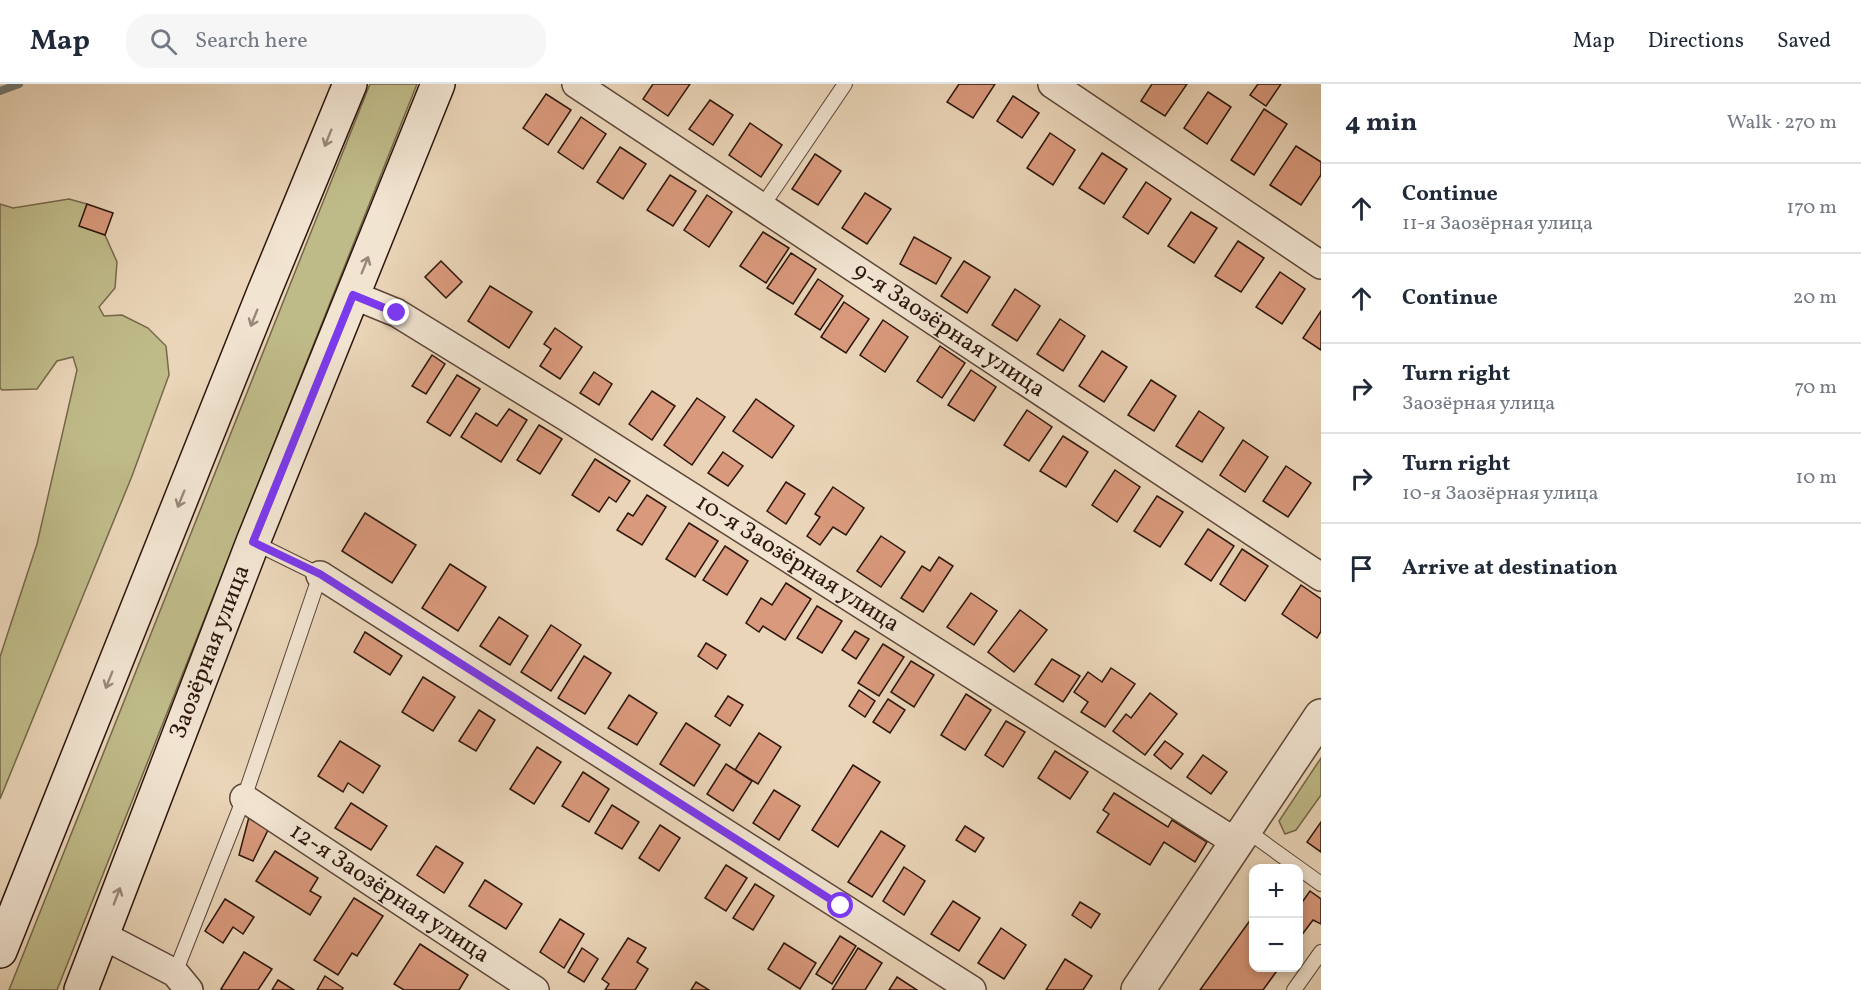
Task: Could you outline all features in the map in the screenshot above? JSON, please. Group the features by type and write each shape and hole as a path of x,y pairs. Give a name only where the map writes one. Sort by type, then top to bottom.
{"main road":[{"path":"0,951 264,292 350,84"},
{"name":"Заозёрная улица","path":"81,990 253,542 438,84"},
{"path":"1138,990 1321,716"}],"street":[{"name":"9-я Заозёрная улица","path":"576,84 1321,577"},
{"path":"1052,84 1321,265"},
{"name":"10-я Заозёрная улица","path":"353,295 397,313 1242,837"},
{"path":"320,574 972,990"},
{"name":"12-я Заозёрная улица","path":"244,798 535,990"},
{"path":"102,935 182,981"}],"lane":[{"path":"761,208 846,84"},
{"path":"182,981 320,574 253,542"},
{"path":"1242,837 1321,884"},
{"path":"1294,990 1321,952"}],"shaded area":[{"path":"370,84 417,84 57,990 9,990"},
{"path":"69,199 87,204 80,226 105,235 117,262 115,288 99,307 104,316 122,315 148,328 166,346 169,375 132,476 0,799 0,657 37,544 77,370 73,357 57,361 37,389 2,390 0,388 0,204 13,208"},
{"path":"1321,758 1321,795 1296,830 1285,834 1279,821"}],"building":[{"path":"653,84 690,84 668,116 643,99"},
{"path":"959,84 995,84 973,118 947,102"},
{"path":"1152,84 1187,84 1165,116 1141,101"},
{"path":"1258,84 1281,84 1266,106 1250,95"},
{"path":"1208,92 1231,107 1207,144 1184,128"},
{"path":"546,94 571,110 548,145 523,128"},
{"path":"1013,96 1039,113 1022,138 997,121"},
{"path":"710,100 733,115 713,145 689,129"},
{"path":"1264,109 1287,124 1254,175 1231,160"},
{"path":"581,117 606,134 583,169 558,152"},
{"path":"750,123 782,145 761,177 729,155"},
{"path":"1050,133 1075,150 1053,185 1027,168"},
{"path":"1296,146 1321,162 1321,175 1301,205 1270,185"},
{"path":"620,147 646,164 623,199 597,182"},
{"path":"1102,153 1127,169 1104,204 1079,188"},
{"path":"815,154 841,171 818,205 792,189"},
{"path":"670,175 696,191 673,226 647,210"},
{"path":"1146,182 1171,199 1148,234 1123,217"},
{"path":"865,193 891,209 867,244 842,228"},
{"path":"707,195 732,212 709,247 684,230"},
{"path":"87,204 113,213 105,235 79,226"},
{"path":"1191,212 1217,228 1194,263 1168,246"},
{"path":"763,232 789,248 766,283 740,266"},
{"path":"914,237 951,258 936,284 900,264"},
{"path":"1238,241 1264,258 1241,292 1215,276"},
{"path":"791,253 816,269 793,304 767,288"},
{"path":"441,261 462,282 446,298 425,277"},
{"path":"964,261 990,277 967,313 941,296"},
{"path":"1280,272 1305,289 1282,324 1256,307"},
{"path":"818,279 843,296 820,330 795,314"},
{"path":"490,286 532,312 509,348 468,321"},
{"path":"1015,289 1040,306 1017,341 992,325"},
{"path":"844,302 869,319 846,353 821,337"},
{"path":"1321,311 1321,350 1303,338"},
{"path":"1060,319 1085,336 1063,371 1037,354"},
{"path":"883,320 908,337 885,372 860,355"},
{"path":"555,328 582,347 560,379 540,366 551,349 544,344"},
{"path":"940,346 965,363 942,398 917,381"},
{"path":"1102,351 1127,367 1104,402 1079,386"},
{"path":"432,355 445,364 426,394 412,386"},
{"path":"971,370 996,387 974,421 948,405"},
{"path":"594,372 612,384 599,405 580,393"},
{"path":"457,375 480,389 450,436 427,422"},
{"path":"1151,380 1176,396 1154,431 1128,415"},
{"path":"652,391 675,406 652,440 629,424"},
{"path":"697,398 725,417 692,465 664,445"},
{"path":"756,399 794,426 772,458 733,431"},
{"path":"509,409 527,420 501,462 461,437 476,413 497,426"},
{"path":"1027,410 1052,427 1029,461 1004,445"},
{"path":"1199,411 1224,428 1202,462 1176,446"},
{"path":"539,425 562,439 540,474 517,460"},
{"path":"1063,436 1088,452 1066,487 1040,471"},
{"path":"1243,440 1268,457 1245,492 1220,475"},
{"path":"723,452 743,466 728,486 708,473"},
{"path":"595,459 630,481 616,502 609,497 599,512 572,495"},
{"path":"1286,466 1311,483 1288,517 1263,501"},
{"path":"1115,470 1140,487 1117,522 1092,505"},
{"path":"786,482 805,494 786,524 767,511"},
{"path":"833,487 864,508 846,535 833,527 820,545 807,536 820,517 815,514"},
{"path":"647,495 666,507 642,545 617,530 628,513 633,516"},
{"path":"1157,496 1183,512 1160,547 1134,531"},
{"path":"365,513 416,545 392,583 342,551"},
{"path":"689,523 718,541 695,577 666,559"},
{"path":"1208,529 1234,546 1211,581 1185,564"},
{"path":"881,536 905,552 881,587 857,571"},
{"path":"725,546 748,561 727,595 703,580"},
{"path":"1242,549 1268,566 1245,601 1220,584"},
{"path":"939,557 953,566 923,612 901,598 922,566 930,571"},
{"path":"450,564 486,587 458,631 422,608"},
{"path":"786,583 811,599 785,640 763,626 759,632 746,623 761,598 772,605"},
{"path":"1301,585 1321,599 1321,631 1317,638 1282,614"},
{"path":"971,593 997,611 974,645 947,627"},
{"path":"817,606 842,621 822,653 797,638"},
{"path":"1020,610 1047,630 1014,672 988,652"},
{"path":"499,617 528,636 510,665 480,646"},
{"path":"551,625 581,645 551,691 521,672"},
{"path":"855,631 869,639 856,659 842,650"},
{"path":"365,632 402,656 390,675 354,652"},
{"path":"706,643 726,655 717,669 698,656"},
{"path":"883,644 904,657 879,696 858,683"},
{"path":"584,656 611,673 585,714 558,698"},
{"path":"1052,659 1080,676 1063,702 1035,684"},
{"path":"911,661 934,675 914,707 891,692"},
{"path":"1111,668 1135,684 1105,727 1081,712 1088,702 1074,692 1088,672 1102,682"},
{"path":"423,677 455,697 433,731 402,712"},
{"path":"859,690 875,701 865,717 849,706"},
{"path":"1150,693 1177,714 1145,755 1113,731 1126,714 1131,718"},
{"path":"966,694 991,710 965,750 941,735"},
{"path":"629,695 657,713 637,745 608,728"},
{"path":"728,696 743,705 730,726 715,716"},
{"path":"888,699 905,710 890,733 873,722"},
{"path":"479,710 495,720 476,751 459,741"},
{"path":"1006,721 1025,732 1003,767 985,755"},
{"path":"686,723 720,745 694,786 660,764"},
{"path":"759,733 781,747 758,784 735,770"},
{"path":"340,741 380,766 363,793 348,783 343,792 318,776"},
{"path":"1165,741 1183,754 1171,769 1154,755"},
{"path":"537,747 561,762 534,804 510,789"},
{"path":"1055,751 1088,772 1070,799 1038,778"},
{"path":"1203,755 1227,772 1211,794 1187,777"},
{"path":"726,764 752,781 733,811 707,794"},
{"path":"853,765 880,782 838,847 812,830"},
{"path":"583,772 609,789 589,822 562,806"},
{"path":"774,790 800,806 779,840 753,823"},
{"path":"1114,793 1168,827 1172,820 1207,842 1195,862 1164,842 1150,865 1097,832 1109,814 1103,810"},
{"path":"351,803 387,826 371,850 335,828"},
{"path":"612,805 639,822 622,849 595,833"},
{"path":"249,817 268,830 253,861 239,855"},
{"path":"1321,822 1321,852 1307,842"},
{"path":"660,825 680,838 659,871 639,858"},
{"path":"965,826 984,838 975,852 956,840"},
{"path":"881,831 905,846 872,897 848,882"},
{"path":"436,846 463,863 444,893 417,875"},
{"path":"275,851 318,878 310,891 321,897 310,915 256,881"},
{"path":"726,865 747,878 726,911 705,898"},
{"path":"904,867 925,881 904,915 883,901"},
{"path":"485,880 522,904 506,929 469,906"},
{"path":"755,884 774,896 753,930 733,918"},
{"path":"1310,891 1321,899 1321,924 1313,920 1303,933 1303,918 1303,901"},
{"path":"354,898 383,916 357,956 352,953 338,975 314,960"},
{"path":"225,899 254,917 243,934 233,927 223,943 205,931"},
{"path":"953,901 980,918 959,951 931,934"},
{"path":"1080,902 1100,914 1091,928 1072,915"},
{"path":"560,919 584,934 564,968 540,952"},
{"path":"1249,922 1249,972 1276,972 1263,990 1200,990"},
{"path":"1001,928 1026,945 1004,979 978,963"},
{"path":"840,936 856,946 832,984 816,974"},
{"path":"628,938 646,948 637,962 648,969 635,990 605,990 609,984 602,979"},
{"path":"784,943 816,963 800,989 768,969"},
{"path":"420,944 468,975 459,990 404,990 394,984"},
{"path":"582,948 598,959 584,982 568,972"},
{"path":"858,948 882,963 865,990 832,990"},
{"path":"244,952 272,969 258,990 221,989"},
{"path":"1065,959 1092,976 1083,990 1046,990"},
{"path":"325,976 343,988 342,990 317,990"},
{"path":"897,977 917,990 889,990"},
{"path":"278,980 294,990 272,990"},
{"path":"696,982 709,990 691,990"}],"waterway":[{"path":"0,91 19,84"}],"route":[{"path":"397,313 353,295 253,542 320,574 841,906"}]}
